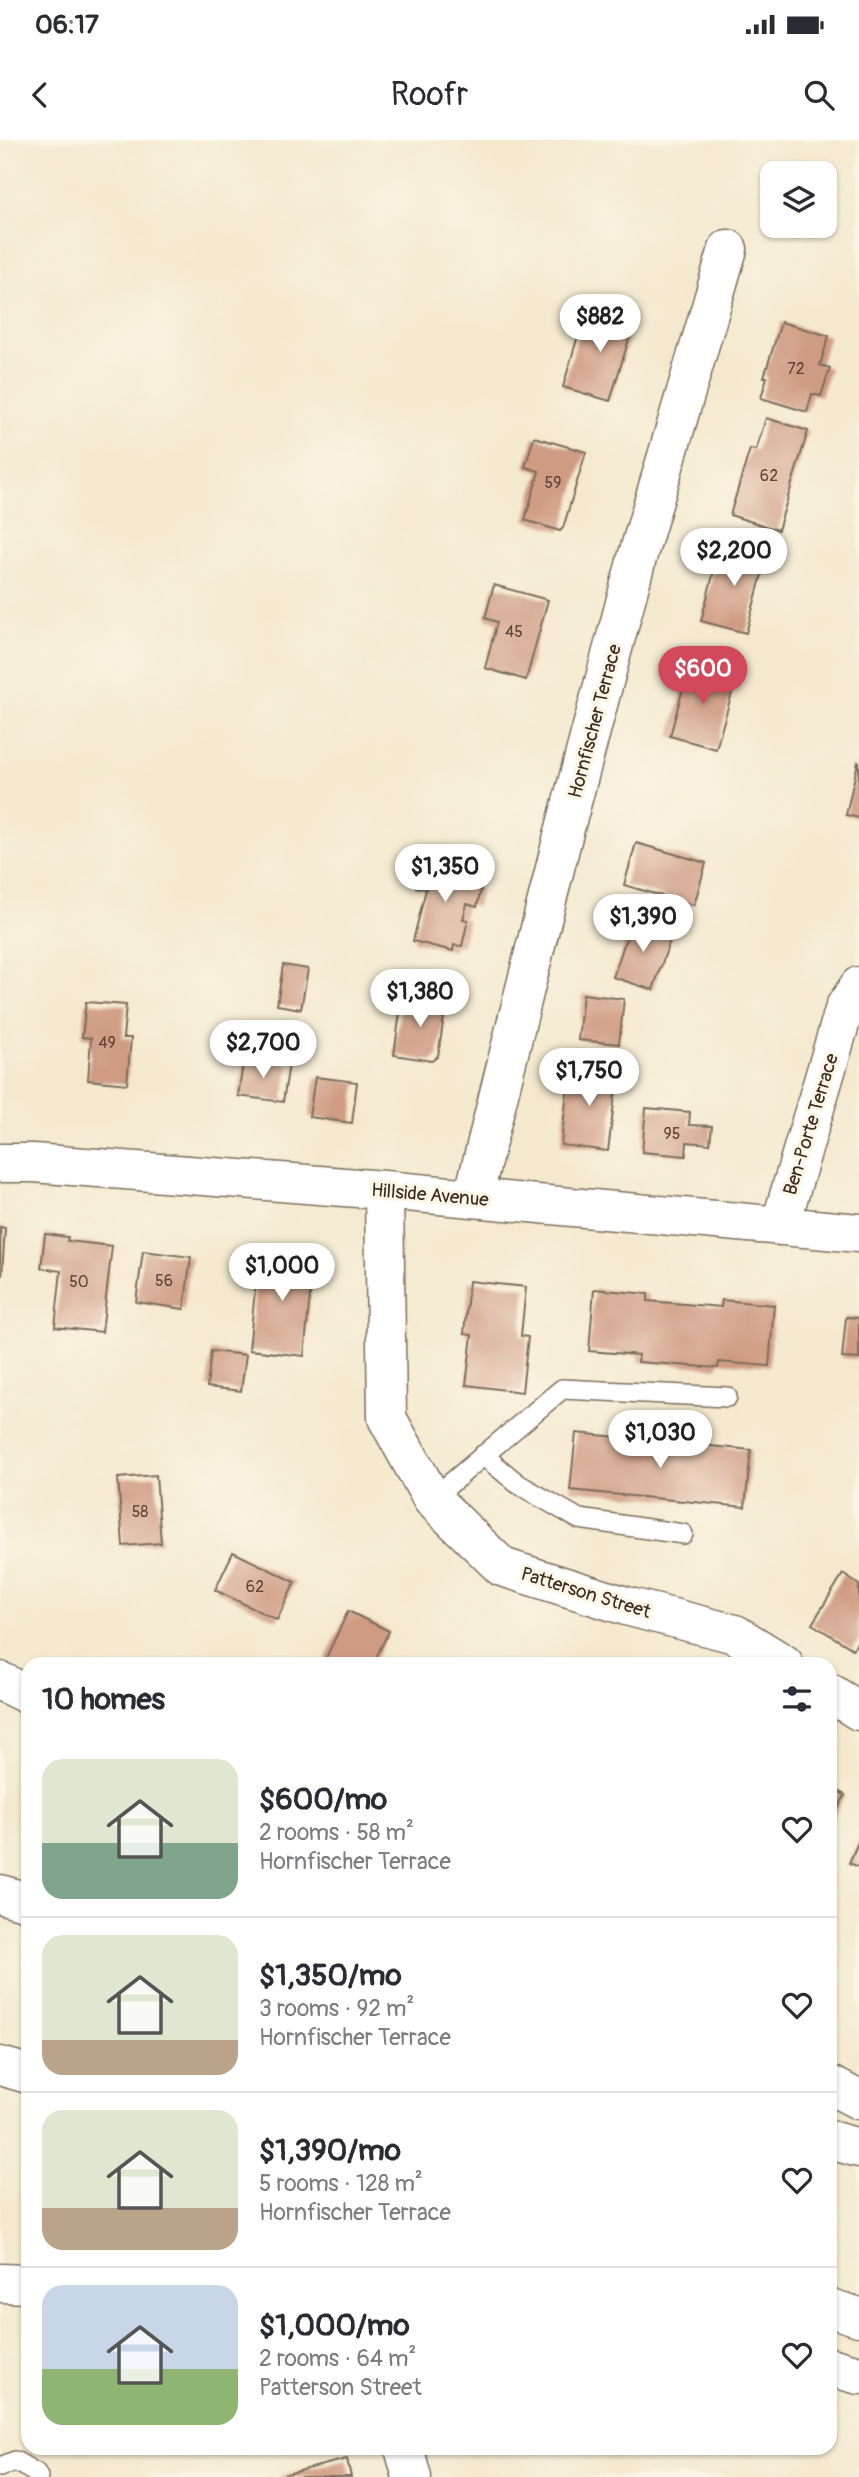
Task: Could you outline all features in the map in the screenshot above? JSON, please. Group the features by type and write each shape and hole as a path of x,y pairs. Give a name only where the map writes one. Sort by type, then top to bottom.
{"main road":[{"name":"Hornfischer Terrace","path":"473,1198 563,836 637,558 729,249"},
{"name":"Ben-Porte Terrace","path":"779,1226 845,1007 859,986"},
{"name":"Hillside Avenue","path":"0,1163 33,1163 384,1190 859,1233"},
{"name":"Patterson Street","path":"384,1190 387,1418 432,1499 502,1566 626,1606 735,1634 773,1657"},
{"path":"0,1681 21,1692"},
{"path":"837,1697 859,1711"},
{"path":"0,1894 21,1900"},
{"path":"0,2066 21,2072"},
{"path":"837,2089 859,2100"},
{"path":"837,2142 859,2148"},
{"path":"0,2283 21,2284"},
{"path":"837,2310 859,2318"},
{"path":"837,2369 859,2375"},
{"path":"406,2455 412,2477"}],"lane":[{"path":"432,1499 562,1389 727,1397"},
{"path":"483,1455 518,1484 579,1519 683,1534"},
{"path":"0,2467 15,2461 36,2473 38,2477"}],"building":[{"path":"606,307 636,316 610,401 563,387 584,315 602,321"},
{"path":"781,322 829,336 820,365 830,368 821,396 812,394 807,412 761,398 767,377 764,377"},
{"path":"766,418 808,431 778,530 730,515 750,449 756,450"},
{"path":"534,437 586,452 560,531 525,520 539,471 525,467"},
{"path":"721,544 767,556 746,633 701,621"},
{"path":"494,585 548,600 526,680 485,668 497,622 485,618"},
{"path":"690,663 737,675 716,749 670,736"},
{"path":"859,763 859,818 846,815"},
{"path":"636,843 706,863 694,905 624,885"},
{"path":"438,859 476,869 472,887 481,889 477,907 467,904 463,919 468,920 462,946 454,945 453,951 413,941 426,889 416,887 423,861 436,864"},
{"path":"633,918 673,931 653,990 613,977"},
{"path":"283,965 308,969 301,1009 277,1005"},
{"path":"583,994 624,999 619,1044 578,1040"},
{"path":"402,998 446,1004 438,1056 432,1061 394,1055"},
{"path":"86,1002 126,1005 123,1038 131,1038 127,1084 88,1080 91,1038 82,1037"},
{"path":"244,1057 289,1064 283,1102 238,1096"},
{"path":"570,1066 618,1071 608,1151 561,1145"},
{"path":"315,1077 357,1082 352,1123 309,1117"},
{"path":"646,1108 690,1112 689,1125 712,1126 710,1144 687,1142 686,1156 642,1152"},
{"path":"0,1227 5,1228 2,1275 0,1275"},
{"path":"45,1234 68,1237 67,1241 112,1246 102,1332 55,1327 61,1271 41,1268"},
{"path":"259,1250 314,1256 304,1356 249,1350"},
{"path":"143,1251 191,1257 184,1309 136,1302"},
{"path":"469,1281 526,1287 521,1336 528,1337 522,1392 466,1385 472,1335 464,1334"},
{"path":"594,1289 648,1294 648,1301 721,1307 722,1300 774,1305 769,1366 719,1362 718,1368 638,1362 639,1355 589,1351"},
{"path":"846,1317 859,1318 859,1359 842,1358"},
{"path":"211,1351 246,1355 241,1391 207,1387"},
{"path":"576,1433 751,1450 745,1507 570,1490"},
{"path":"156,1475 161,1543 123,1546 118,1478"},
{"path":"233,1552 295,1582 277,1620 215,1590"},
{"path":"843,1574 859,1585 859,1639 853,1649 812,1624"},
{"path":"348,1611 389,1631 376,1657 326,1657"},
{"path":"837,1791 845,1795 837,1811"},
{"path":"859,1840 859,1867 849,1863"},
{"path":"347,2459 351,2477 279,2477 279,2476"}]}
